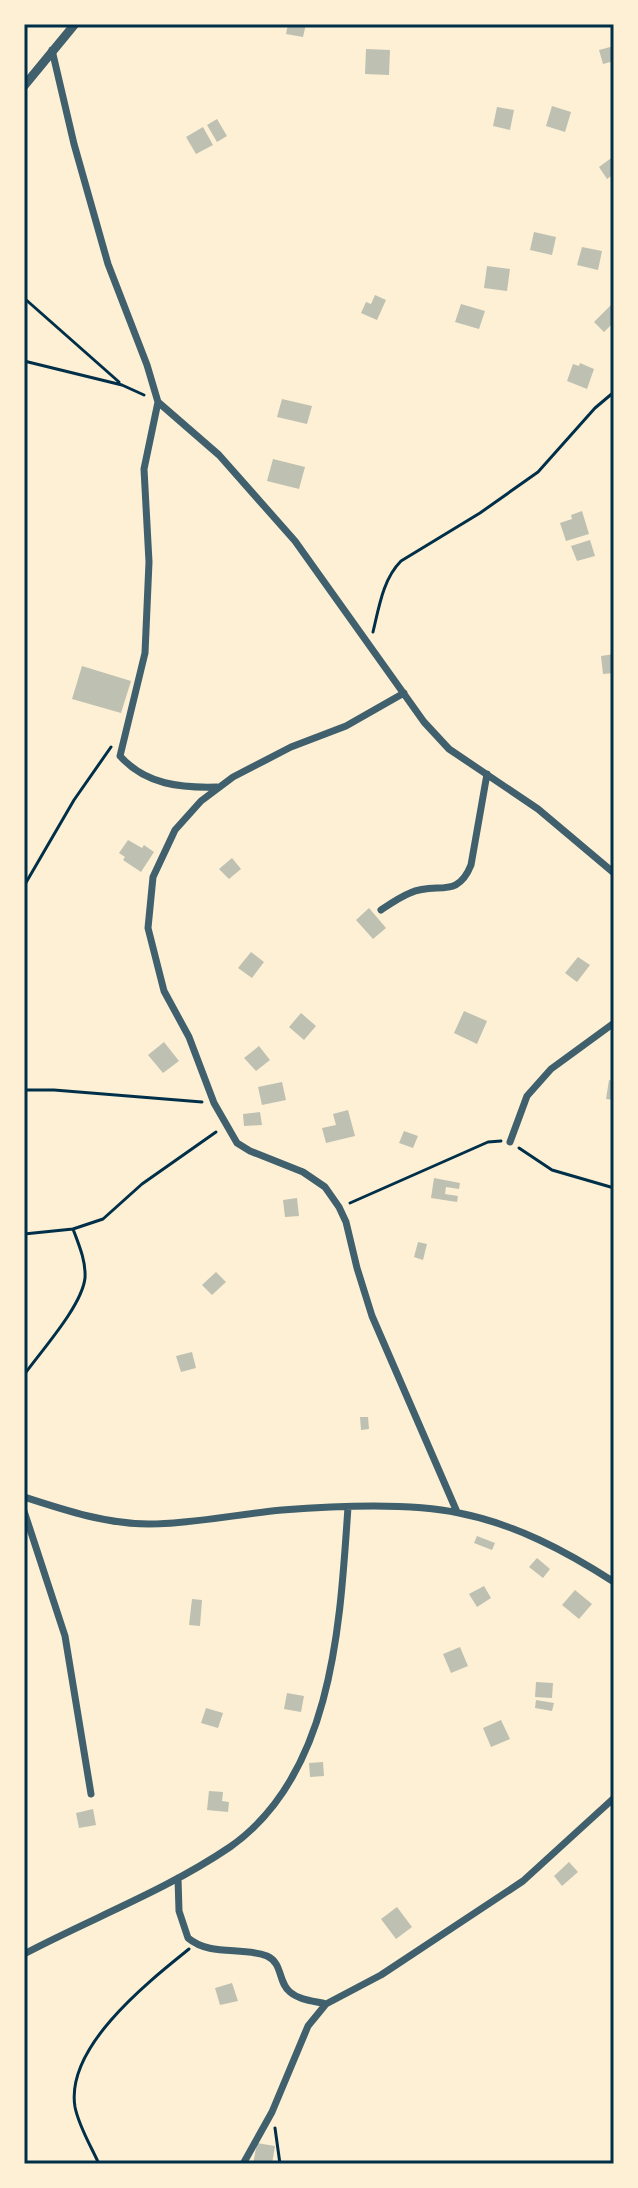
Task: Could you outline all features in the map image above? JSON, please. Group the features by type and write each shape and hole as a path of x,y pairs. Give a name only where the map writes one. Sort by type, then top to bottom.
{"street":[{"path":"24,86 75,24"},
{"path":"52,50 74,144 108,264 158,402 144,469 149,562 145,653 120,756 139,774 183,788 219,787"},
{"path":"158,402 219,455 295,541 404,693 449,749 538,809 614,873"},
{"path":"404,693 346,726 279,753 233,777 201,801 175,830 153,877 148,928 164,991 189,1037 214,1103 237,1143 303,1172 325,1187 339,1207 372,1316 457,1512"},
{"path":"381,910 412,891 453,887 466,877 471,865 487,774"},
{"path":"510,1142 527,1096 551,1069 614,1023"},
{"path":"24,1497 94,1517 147,1524 283,1510 348,1507 457,1512 501,1524 546,1542 614,1582"},
{"path":"24,1954 157,1891 229,1847 251,1830 277,1802 305,1752 329,1679 339,1627 348,1507"},
{"path":"24,1511 65,1636 91,1794"},
{"path":"243,2164 272,2112 308,2026 326,2004 381,1975 523,1881 614,1798"},
{"path":"178,1878 183,1929 195,1944 271,1958 288,1991 297,1997 326,2004"}],"path":[{"path":"24,298 122,385"},
{"path":"24,361 122,385 158,402"},
{"path":"370,643 391,571 401,561 480,513 538,472 595,408 614,392"},
{"path":"24,886 74,800 109,749 125,735"},
{"path":"24,1090 214,1103"},
{"path":"24,1234 73,1229 103,1219 142,1184 226,1125"},
{"path":"339,1207 488,1142 510,1142 552,1170 614,1188"},
{"path":"24,1375 81,1296 85,1276 83,1257 73,1229"},
{"path":"99,2164 75,2107 74,2092 89,2050 102,2030 138,1990 195,1944"},
{"path":"272,2112 280,2164"}],"building":[{"path":"288,24 306,24 303,37 286,34"},
{"path":"614,46 614,61 603,64 599,50"},
{"path":"366,49 390,50 389,75 365,74"},
{"path":"552,106 571,112 565,132 546,126"},
{"path":"497,107 514,110 510,130 493,126"},
{"path":"217,119 227,136 217,142 207,125"},
{"path":"203,127 213,145 196,154 186,137"},
{"path":"614,156 614,174 607,179 599,167"},
{"path":"534,232 556,237 552,255 530,250"},
{"path":"582,247 602,251 598,270 577,265"},
{"path":"487,266 510,269 507,291 484,288"},
{"path":"375,295 386,300 377,320 361,313 366,302 371,304"},
{"path":"461,304 485,311 479,329 455,322"},
{"path":"611,305 614,308 614,322 604,332 594,322"},
{"path":"580,363 594,369 587,389 567,381 573,364 579,366"},
{"path":"282,399 312,406 307,424 277,417"},
{"path":"273,459 305,467 299,489 267,481"},
{"path":"582,511 589,534 566,541 560,523"},
{"path":"590,540 595,556 577,561 571,546"},
{"path":"614,654 614,673 603,674 601,656"},
{"path":"82,666 131,681 121,713 72,699"},
{"path":"128,840 154,852 141,872 123,860 125,857 119,853"},
{"path":"232,858 241,869 229,879 219,869"},
{"path":"369,908 386,928 373,939 356,920"},
{"path":"251,952 264,962 252,978 238,968"},
{"path":"578,957 590,965 577,982 565,973"},
{"path":"464,1011 487,1021 477,1044 454,1033"},
{"path":"301,1013 316,1026 304,1040 289,1027"},
{"path":"164,1042 179,1061 163,1073 148,1055"},
{"path":"259,1046 270,1060 256,1071 244,1058"},
{"path":"609,1080 614,1081 614,1100 606,1099"},
{"path":"282,1082 286,1100 262,1105 258,1087"},
{"path":"348,1110 355,1136 326,1143 322,1128 336,1125 333,1114"},
{"path":"260,1112 262,1125 244,1126 243,1114"},
{"path":"404,1131 418,1136 413,1148 399,1143"},
{"path":"434,1178 460,1183 459,1189 446,1187 445,1194 458,1196 457,1202 431,1198"},
{"path":"297,1198 299,1216 285,1217 283,1200"},
{"path":"418,1242 427,1244 423,1260 414,1257"},
{"path":"216,1272 226,1282 212,1295 202,1285"},
{"path":"192,1352 196,1368 181,1372 176,1356"},
{"path":"360,1417 368,1417 369,1429 361,1430"},
{"path":"477,1536 495,1543 492,1550 474,1543"},
{"path":"537,1558 550,1569 543,1578 529,1567"},
{"path":"484,1586 491,1598 477,1607 469,1594"},
{"path":"575,1590 592,1604 579,1619 562,1605"},
{"path":"192,1599 202,1600 200,1626 189,1625"},
{"path":"460,1647 468,1666 451,1673 443,1654"},
{"path":"536,1682 553,1683 552,1698 535,1697"},
{"path":"287,1693 304,1696 301,1712 284,1709"},
{"path":"536,1700 554,1703 552,1711 535,1708"},
{"path":"206,1708 223,1713 218,1728 201,1723"},
{"path":"501,1720 510,1739 491,1747 483,1728"},
{"path":"323,1762 324,1776 310,1777 309,1763"},
{"path":"209,1791 223,1792 222,1801 229,1802 228,1812 207,1810"},
{"path":"93,1809 96,1825 79,1828 76,1813"},
{"path":"569,1862 578,1872 562,1886 554,1876"},
{"path":"397,1907 412,1927 396,1939 381,1919"},
{"path":"232,1983 238,2001 220,2005 215,1988"},
{"path":"257,2143 275,2146 272,2164 253,2164"}]}
